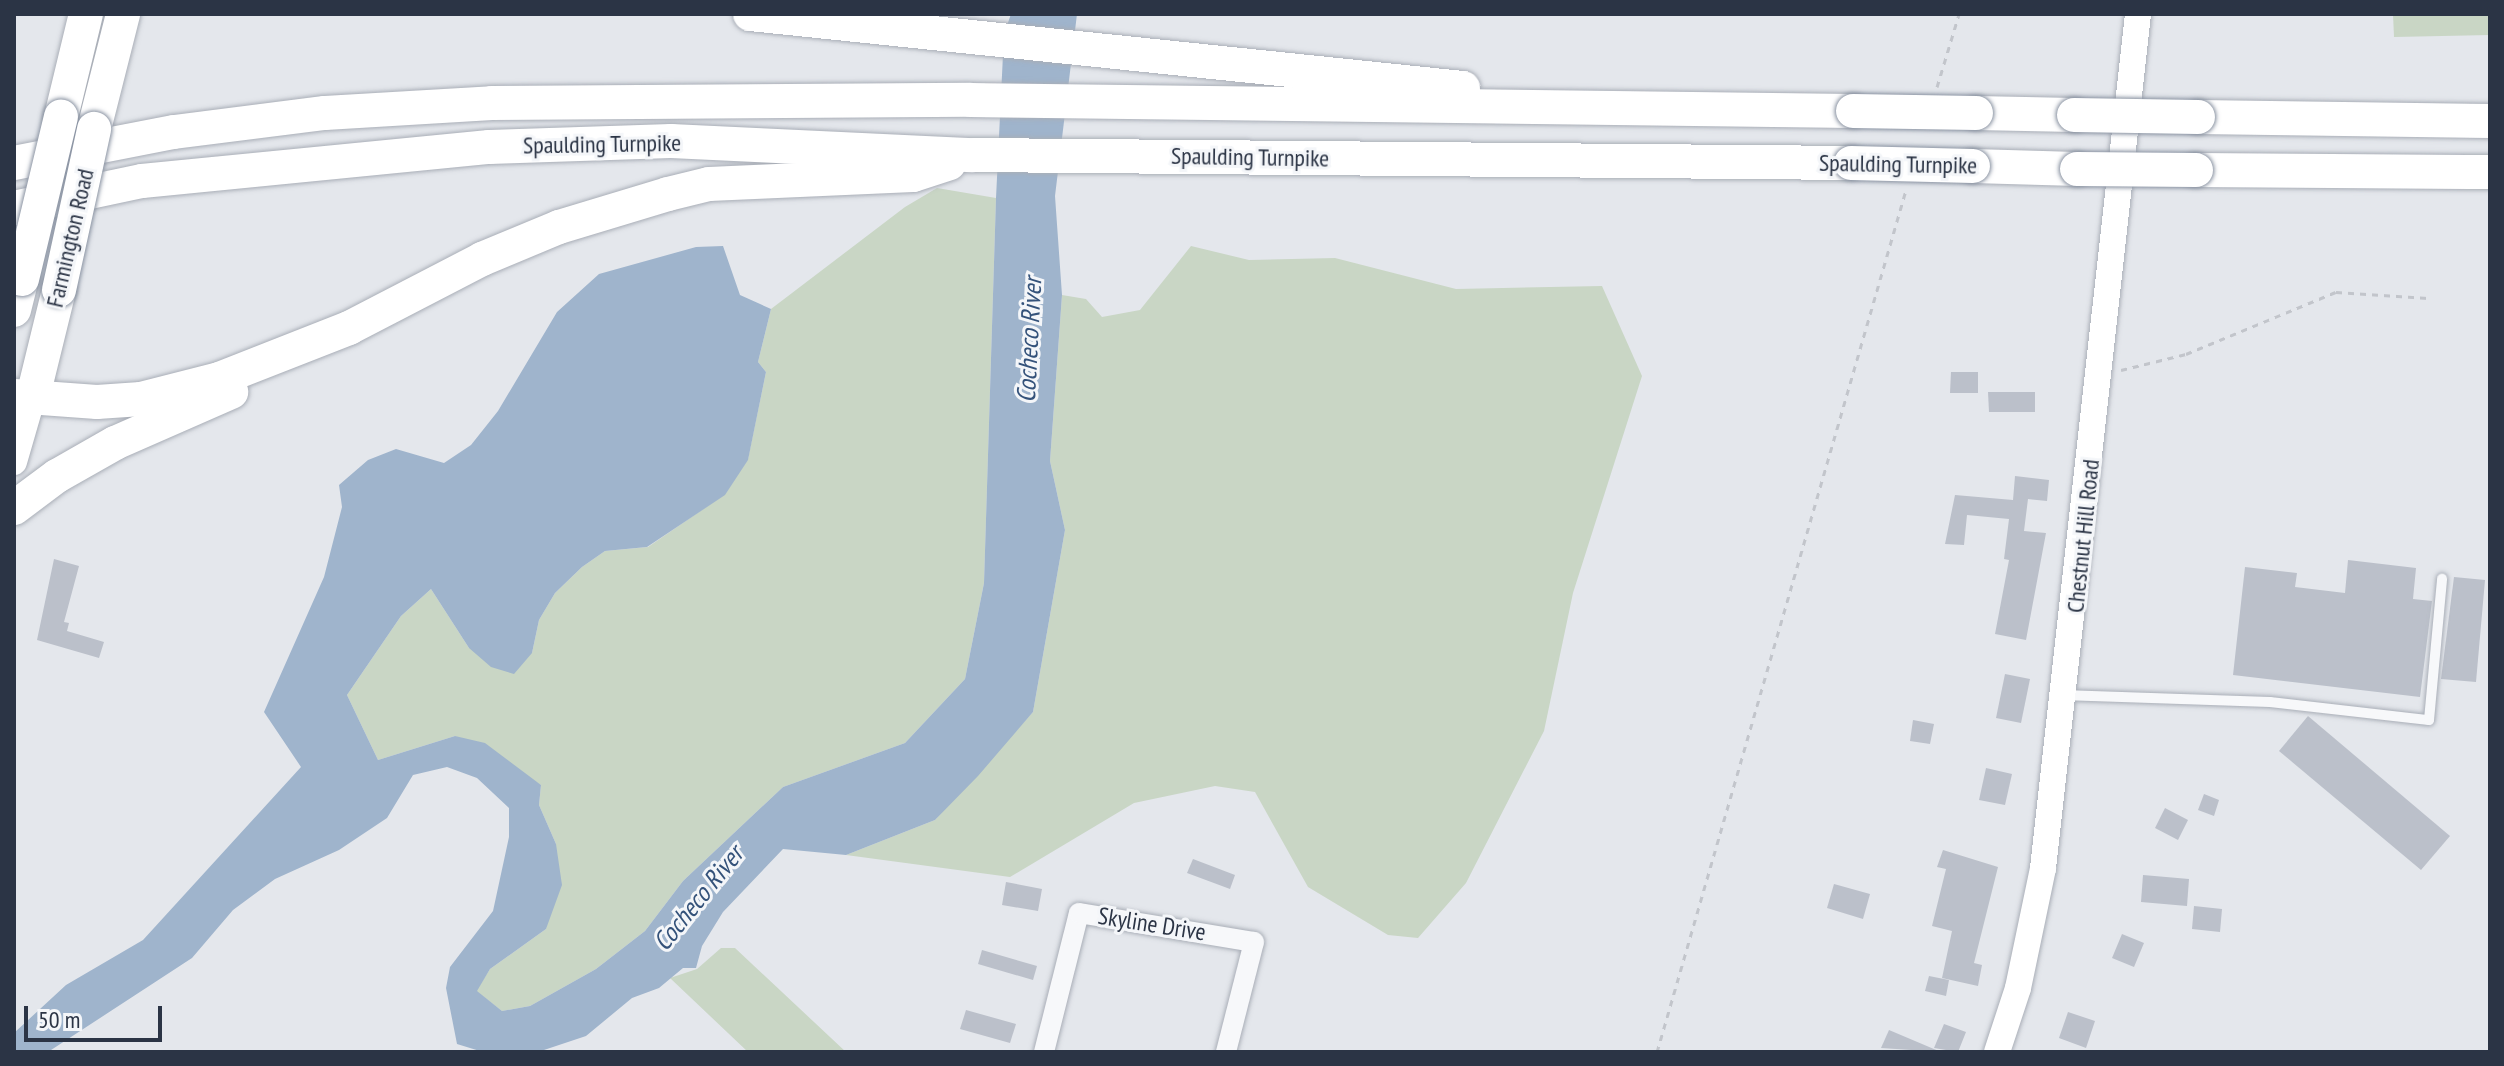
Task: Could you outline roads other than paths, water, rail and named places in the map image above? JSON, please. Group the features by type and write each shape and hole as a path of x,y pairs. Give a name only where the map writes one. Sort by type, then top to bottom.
{"highway":[{"name":"Farmington Road","path":"18,294 86,14"},
{"name":"Farmington Road","path":"24,396 59,290 123,14"},
{"path":"752,14 1678,111"},
{"name":"Spaulding Turnpike","path":"14,163 174,132 325,113 492,103 970,100 2490,121"},
{"name":"Spaulding Turnpike","path":"14,208 142,181 489,147 671,141 973,155 1109,154 2490,172"},
{"path":"14,508 103,450 239,389 328,337 482,259 593,214 709,184 913,175 973,155"},
{"path":"2240,170 2490,194"},
{"path":"24,396 97,402 141,399 219,379 328,337"}],"street":[{"name":"Chestnut Hill Road","path":"1997,1052 2031,934 2058,695 2101,373 2138,14"},
{"name":"Farmington Road","path":"14,462 24,396"},
{"name":"Skyline Drive","path":"1044,1052 1079,913 1254,942 1226,1052"}],"lane":[{"path":"2058,695 2270,702 2429,720 2442,579"}],"water":[{"name":"Cocheco River","path":"1011,14 1077,14 1055,196 1062,295 1050,461 1065,530 1033,712 978,776 935,820 846,855 783,849 723,912 702,946 696,968 683,968 659,988 632,998 586,1036 538,1052 483,1052 457,1044 446,988 450,967 493,911 509,837 509,808 477,778 447,767 413,775 387,818 339,850 275,879 233,910 192,958 48,1052 14,1052 14,1033 66,985 143,940 301,767 264,712 324,577 342,507 339,485 368,460 396,449 444,463 471,445 498,411 557,312 599,274 696,247 723,246 740,295 771,309 758,362 766,372 748,460 725,495 647,547 605,551 582,567 555,593 539,620 532,653 514,674 491,667 469,648 431,589 401,616 347,695 378,760 455,736 485,743 541,785 539,805 556,844 562,885 546,929 490,969 477,991 502,1011 530,1006 596,969 645,931 683,881 783,787 905,743 965,679 984,583 996,198 1004,34"}]}
